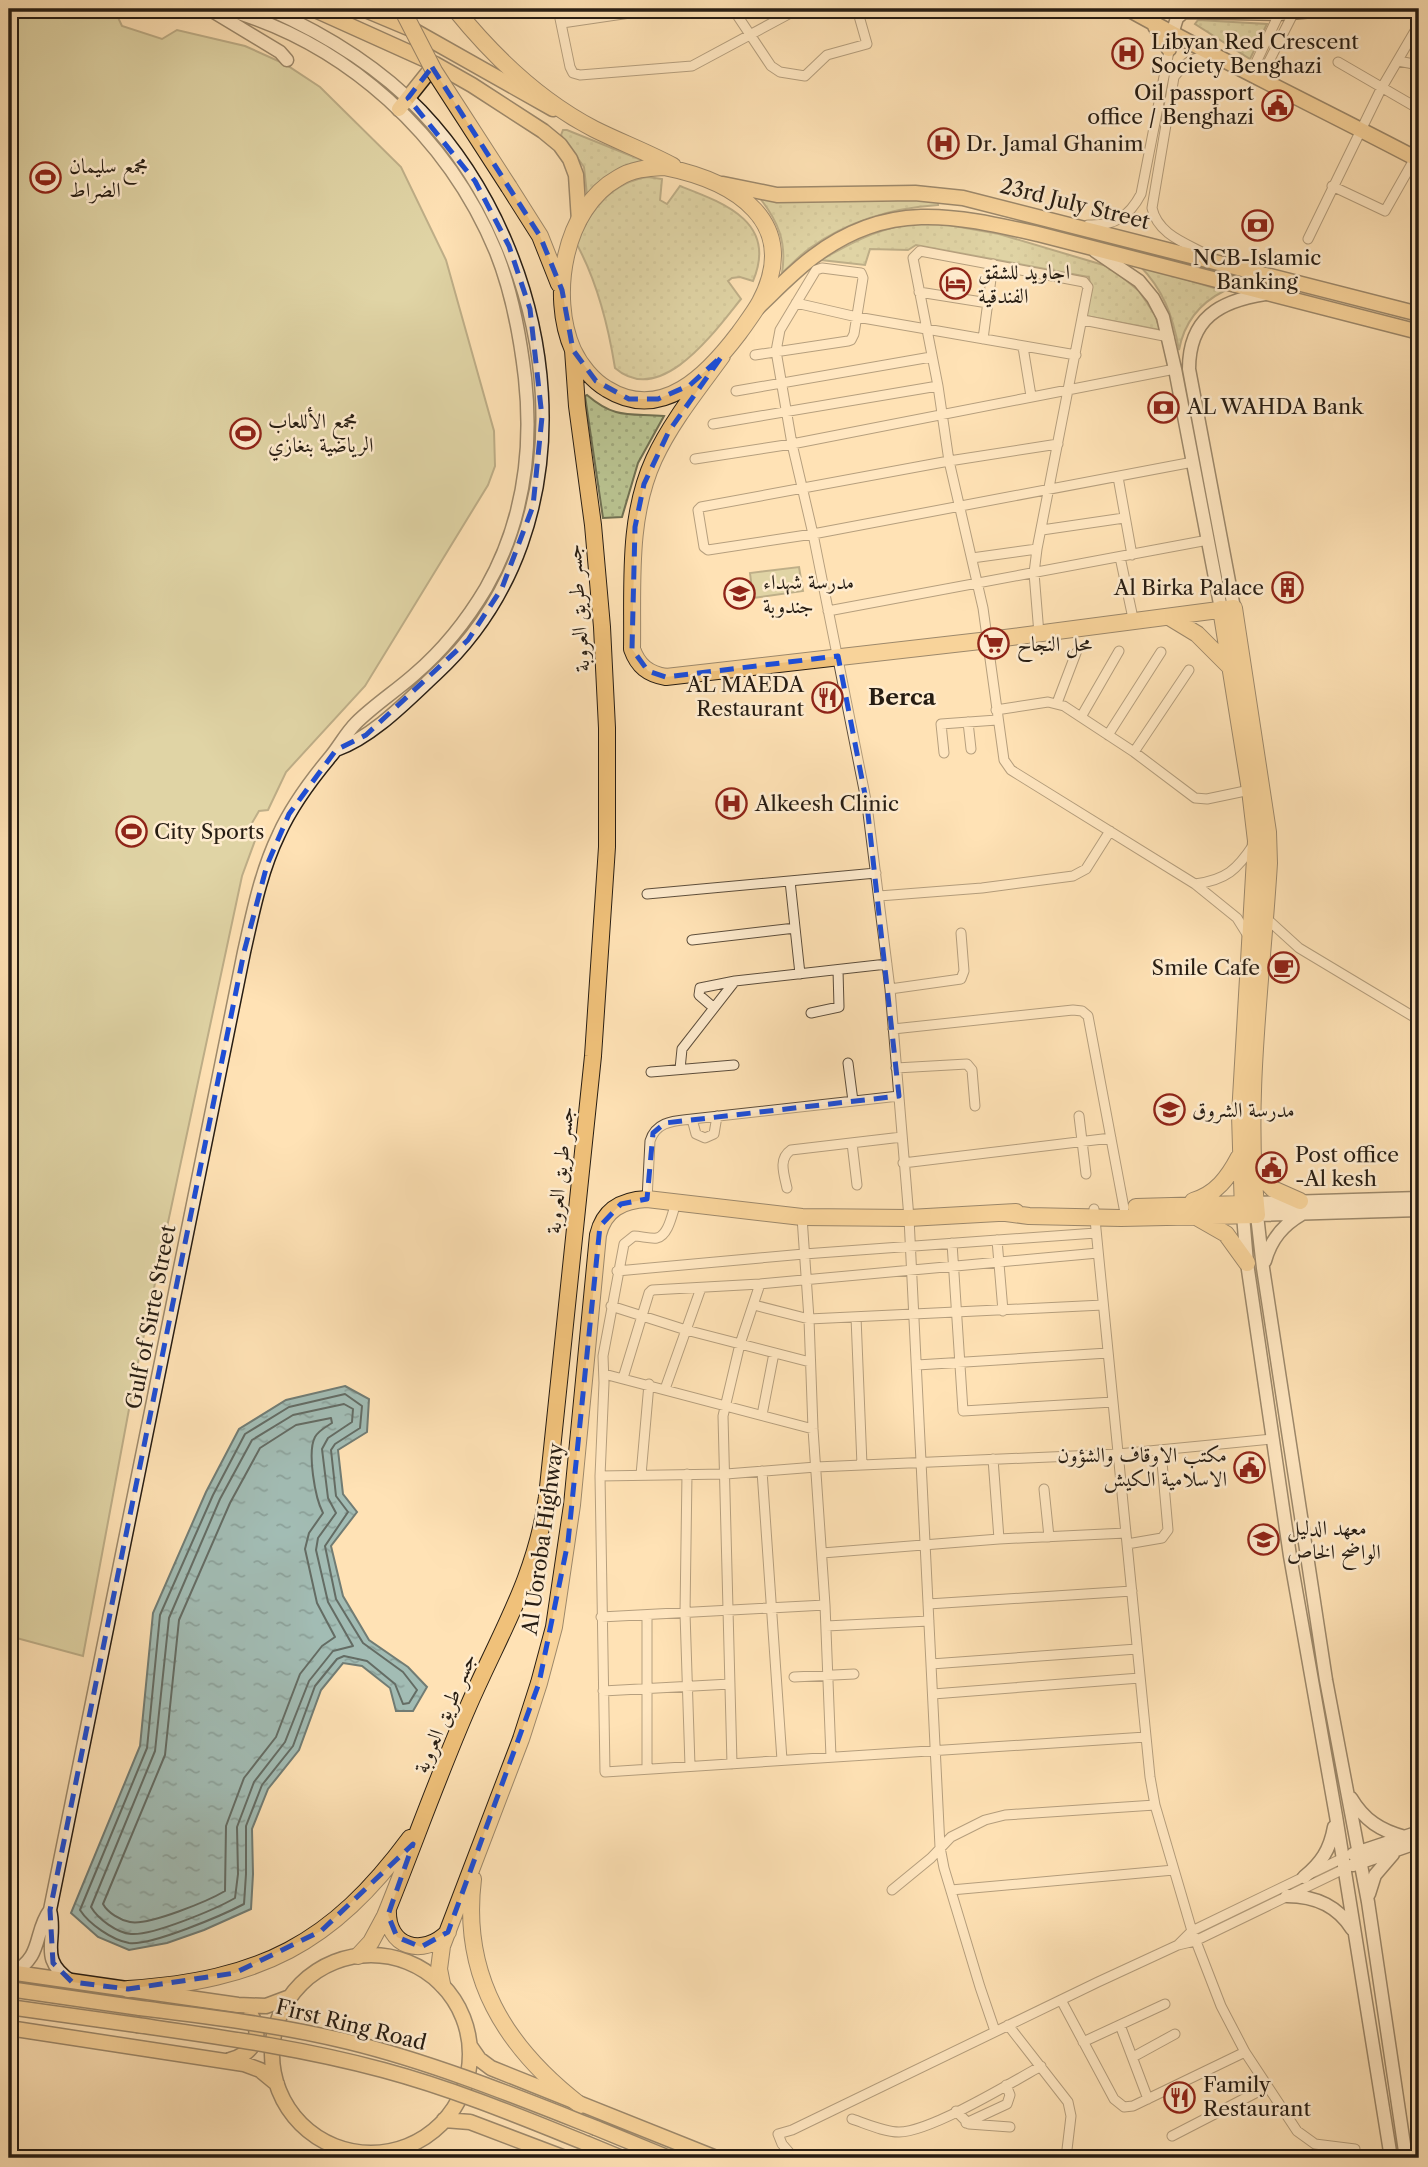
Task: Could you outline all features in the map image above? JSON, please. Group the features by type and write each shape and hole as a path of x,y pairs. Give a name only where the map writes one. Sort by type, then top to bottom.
{"highway":[{"path":"402,9 435,71 540,236 562,290"},
{"path":"455,9 477,36 524,81 577,118 681,170 714,182 743,199 763,222 771,240 774,257 772,274 756,309 662,444 649,470 635,527 632,649 635,658 648,671 666,677 1134,623 1227,608"},
{"path":"681,170 664,167 642,169 624,174 601,190 579,221 566,251 562,290 565,323 573,350 590,374 603,387 638,401 658,399 676,393 690,385 722,356"},
{"name":"جسر طريق العروبة","path":"358,1956 376,1934 388,1909 461,1722 523,1591 535,1555 547,1497 599,988 608,807 602,627 573,350"},
{"path":"1227,608 1230,667 1256,841 1240,1155 1250,1209"},
{"path":"1227,608 1265,800 1269,863 1254,1086 1250,1209"},
{"path":"1169,617 1197,634 1230,667"},
{"path":"648,1199 802,1217 909,1218 1006,1213 1095,1220 1187,1210 1222,1184 1240,1155"},
{"path":"1252,1167 1273,1189 1301,1207"},
{"name":"Al Uoroba Highway","path":"442,1984 439,1961 448,1932 531,1711 554,1627 572,1505 600,1226 610,1211 634,1200 648,1199"},
{"path":"1095,1220 1124,1208 1250,1209"},
{"path":"1187,1210 1226,1234 1255,1265"},
{"path":"128,1989 216,1978 253,1967 296,1947 356,1903 389,1867 422,1822"},
{"path":"477,1855 472,1892 472,1938 488,1996 504,2027 525,2055 580,2105"},
{"path":"388,1909 391,1930 409,1944 427,1946 448,1932"}],"main road":[{"path":"209,9 280,52 287,60"},
{"name":"Gulf of Sirte Street","path":"225,9 275,26 327,53 403,104"},
{"name":"Gulf of Sirte Street","path":"50,1910 257,895 278,835 310,782 356,723 431,660 486,588 507,543 517,512 527,456 529,429 522,352 515,315 496,253 463,188 376,71 333,41 269,9"},
{"path":"313,9 435,64 520,116 560,145 570,159 576,175 579,221"},
{"path":"363,9 413,30 527,96 577,118"},
{"path":"1128,9 1214,57 1256,75 1360,130 1418,156"},
{"path":"1172,34 1177,18 1184,12 1279,14 1335,9"},
{"path":"1152,22 1169,49"},
{"path":"403,104 435,64"},
{"name":"23rd July Street","path":"714,182 777,195 944,195 1419,314"},
{"name":"23rd July Street","path":"756,309 811,258 851,233 893,219 919,215 967,219 1089,247 1419,332"},
{"path":"1089,247 1139,281 1153,298 1163,317 1208,540 1227,608"},
{"path":"1227,608 1189,369 1189,354 1193,339 1214,311 1242,298 1265,293"},
{"path":"1394,2158 1290,1556 1273,1439 1250,1209 1419,1198"},
{"path":"1301,1207 1419,1210"},
{"path":"1301,1207 1255,1265 1326,1680 1368,1902 1394,2158"},
{"path":"1346,1787 1359,1811 1368,1821 1404,1842"},
{"path":"1304,1877 1328,1851 1336,1816"},
{"path":"1368,1902 1375,1875 1382,1864 1404,1842 1419,1832"},
{"path":"1343,1864 1404,1842 1419,1842"},
{"path":"1287,1896 1311,1898 1332,1908 1341,1915 1355,1934"},
{"path":"10,1973 25,1964 35,1951 43,1922 50,1910"},
{"path":"50,1910 50,1954 57,1970 72,1982"},
{"path":"381,1955 404,1960 424,1970 442,1984 461,2013 470,2046 466,2080 457,2102 444,2120 426,2136 406,2146 372,2153 350,2151 328,2143 309,2131 292,2114 277,2084 272,2061 273,2038 280,2016 291,1996 316,1972 336,1961 381,1955"},
{"path":"10,1973 238,2005 266,2006 291,1996"},
{"name":"First Ring Road","path":"9,1989 267,2025 362,2046 464,2076 669,2158"},
{"path":"229,2061 246,2055 255,2039 254,2019 238,2005"},
{"name":"First Ring Road","path":"9,2007 285,2046 383,2070 469,2096 622,2158"},
{"path":"9,2028 229,2061 252,2066 277,2084"},
{"path":"470,2046 484,2064 506,2075 716,2158"},
{"path":"486,2129 477,2110 478,2095 488,2082 506,2075"},
{"path":"444,2120 464,2121 565,2158"}],"street":[{"path":"558,9 570,67 573,73 580,75 692,66 785,11 798,9"},
{"path":"562,23 657,9"},
{"path":"733,9 771,66 780,72 804,76 827,55 867,44 857,9"},
{"path":"1256,75 1295,11"},
{"path":"1256,75 1279,14"},
{"path":"1308,239 1381,89 1419,24"},
{"path":"1067,224 1114,223 1125,217 1135,206 1141,194 1172,34"},
{"path":"1214,57 1203,56 1192,60 1182,66 1174,77 1152,208 1154,220 1165,232 1222,263"},
{"path":"1398,61 1419,65"},
{"path":"1338,62 1419,109"},
{"path":"1332,186 1385,211 1418,156"},
{"path":"1039,634 1034,573 1037,549 1088,287 1084,282 920,251 912,258 928,330 949,461 989,640 996,715 1004,760 1011,770 1195,884 1237,918 1250,939"},
{"path":"984,339 993,264"},
{"path":"755,355 776,351 851,340 863,278 859,272 818,268 780,330 776,351 792,444 813,534 867,805 879,896 890,989 911,1246 940,1847 995,2031"},
{"path":"919,292 988,303"},
{"path":"796,303 857,317 1076,355"},
{"path":"1083,320 1169,337"},
{"path":"1023,347 1031,397"},
{"path":"736,391 931,357"},
{"path":"695,459 792,444 1175,369"},
{"path":"713,424 938,386"},
{"path":"1058,444 949,461 701,507 698,510 704,547 708,550 813,534 1193,462"},
{"path":"1118,477 1132,555"},
{"path":"1042,530 1124,518"},
{"path":"828,611 1208,540"},
{"path":"972,558 1037,549"},
{"path":"1119,557 1134,623"},
{"path":"1081,717 1119,651"},
{"path":"1108,735 1161,652"},
{"path":"1057,703 1068,680 1076,653"},
{"path":"1134,752 1189,670"},
{"path":"944,753 942,724 968,722 1048,702 1057,703 1134,752 1195,798 1206,799 1250,790"},
{"path":"968,722 971,749"},
{"path":"879,896 982,888 1073,876 1086,869 1110,831"},
{"path":"1195,884 1218,880 1228,874 1238,866 1256,841"},
{"path":"647,894 876,873"},
{"path":"790,881 800,974"},
{"path":"1266,918 1299,948 1419,1020"},
{"path":"692,940 795,928"},
{"path":"890,989 961,979 964,971 961,933"},
{"path":"715,1008 699,995 700,988 735,981 887,964"},
{"path":"811,1013 839,1007 838,970"},
{"path":"680,1069 682,1049 735,981"},
{"path":"893,1029 1082,1011 1088,1016 1124,1208"},
{"path":"848,1063 853,1101"},
{"path":"896,1068 967,1064 972,1070 975,1106"},
{"path":"651,1072 734,1065"},
{"path":"648,1199 650,1141 653,1133 665,1123 899,1096"},
{"path":"692,1119 696,1134 705,1138 714,1133 717,1116"},
{"path":"1079,1116 1086,1174"},
{"path":"786,1188 783,1163 791,1150 902,1137"},
{"path":"903,1163 1111,1138"},
{"path":"852,1143 857,1185"},
{"path":"676,1203 662,1236 638,1236 627,1240 622,1248 603,1356 600,1476 605,1772 1146,1737"},
{"path":"802,1217 825,1605 831,1757"},
{"path":"617,1272 804,1254 997,1240 1095,1220 1155,1805 1194,1936 1221,2006 1245,2052 1297,2131 1306,2139 1328,2147 1355,2149"},
{"path":"997,1240 1003,1311"},
{"path":"953,1243 963,1411 1113,1402"},
{"path":"623,1378 651,1290 701,1289 1098,1253"},
{"path":"732,1764 726,1474 722,1427 724,1404 760,1284"},
{"path":"665,1388 701,1289"},
{"path":"754,1305 809,1319 1103,1305"},
{"path":"611,1306 686,1330 810,1362"},
{"path":"856,1317 862,1465"},
{"path":"762,1415 774,1353"},
{"path":"916,1365 1108,1353"},
{"path":"604,1374 813,1429"},
{"path":"641,1475 649,1384"},
{"path":"600,1476 726,1474 816,1467 1118,1454 1273,1439"},
{"path":"1127,1544 1162,1538 1168,1530 1161,1451"},
{"path":"993,1458 999,1539"},
{"path":"762,1471 782,1760"},
{"path":"687,1475 685,1613 690,1766"},
{"path":"1044,1489 1049,1537"},
{"path":"822,1553 999,1539 1126,1533"},
{"path":"928,1604 1132,1591"},
{"path":"601,1617 825,1605"},
{"path":"647,1615 647,1769"},
{"path":"826,1626 929,1621"},
{"path":"931,1664 1137,1649"},
{"path":"794,1677 854,1674"},
{"path":"933,1694 1140,1678"},
{"path":"603,1691 730,1684"},
{"path":"892,1890 955,1834 985,1820 1000,1816 1155,1805"},
{"path":"1194,1936 1287,1896 1343,1864"},
{"path":"794,2158 782,2144 778,2134 792,2130 1178,1945 1304,1877 1343,1864"},
{"path":"951,1891 1174,1870"},
{"path":"1060,2000 1116,2102 1129,2107 1245,2052"},
{"path":"1083,2042 1165,2004"},
{"path":"1008,2025 1065,2096 1070,2109 1066,2158"},
{"path":"1120,2025 1149,2099"},
{"path":"1133,2057 1175,2034"},
{"path":"852,2119 895,2132 905,2132 956,2111 1041,2066"},
{"path":"966,2123 1007,2104 1010,2095 1006,2085"},
{"path":"1172,2136 1267,2087"},
{"path":"956,2111 966,2123 972,2125 1010,2127"},
{"path":"1328,2147 1328,2158"}],"highlighted area":[{"path":"432,67 540,236 562,290 573,350 596,381 629,399 658,399 690,385 722,356 669,431 644,484 635,527 632,649 648,671 666,677 838,656 867,805 899,1096 665,1123 653,1133 647,1199 621,1204 600,1226 568,1542 539,1683 448,1932 421,1947 397,1937 388,1915 413,1844 321,1931 235,1973 128,1989 72,1982 53,1963 50,1910 244,952 267,865 289,814 336,750 366,735 468,640 502,588 533,506 542,417 530,309 509,246 475,181 408,98"}],"green space":[{"name":"City Sports","path":"114,9 122,26 162,39 177,30 245,46 285,64 320,87 401,167 446,260 494,431 495,466 488,485 365,686 286,772 268,810 259,811 249,828 257,835 242,876 135,1377 83,1656 9,1636 9,10"},
{"path":"1198,20 1267,24 1250,59 1195,24"},
{"path":"563,130 644,161 612,173 587,195 584,167 561,135"},
{"path":"648,177 662,179 660,200 667,204 680,186 729,208 752,229 758,244 759,261 753,281 740,277 728,281 741,299 717,329 686,360 668,372 650,379 633,378 615,368 601,303 590,271 575,241 596,208 613,191"},
{"path":"759,197 938,200 938,205 904,209 855,223 810,248 782,273 780,232"},
{"path":"926,221 999,234 1110,267 1139,291 1155,315 1160,330 1086,316 1091,292 1089,277 916,245 908,250 870,249 865,265 821,260 871,234"},
{"path":"1139,265 1224,291 1208,301 1194,315 1181,340 1179,350 1166,304 1155,284"},
{"path":"585,396 615,412 664,416 638,463 622,517 603,518"},
{"path":"799,567 803,591 753,598 750,573"}],"water":[{"path":"345,1386 369,1399 367,1432 338,1450 343,1494 357,1512 331,1546 343,1596 369,1640 408,1667 427,1687 413,1711 396,1711 390,1688 362,1666 343,1663 321,1690 299,1750 268,1789 252,1829 251,1909 167,1943 129,1950 98,1937 71,1913 140,1746 153,1613 206,1492 239,1429 286,1400"}],"place":[{"name":"Libyan Red Crescent Society Benghazi","path":"1128,54"},
{"name":"Oil passport office / Benghazi","path":"1277,105"},
{"name":"Dr. Jamal Ghanim","path":"943,144"},
{"name":"مجمع سليمان الضراط","path":"46,178"},
{"name":"NCB-Islamic Banking","path":"1257,226"},
{"name":"اجاويد للشقق الفندقية","path":"955,284"},
{"name":"AL WAHDA Bank","path":"1164,407"},
{"name":"مجمع الأللعاب الرياضية بنغازي","path":"245,433"},
{"name":"Al Birka Palace","path":"1287,588"},
{"name":"مدرسة شهداء جندوبة","path":"740,594"},
{"name":"محل النجاح","path":"994,644"},
{"name":"AL MAEDA Restaurant","path":"827,697"},
{"name":"Alkeesh Clinic","path":"732,804"},
{"name":"City Sports","path":"131,832"},
{"name":"Smile Cafe","path":"1283,968"},
{"name":"مدرسة الشروق","path":"1169,1110"},
{"name":"Post office -Al kesh","path":"1272,1167"},
{"name":"مكتب الاوقاف والشؤون الاسلامية الكيش","path":"1250,1467"},
{"name":"معهد الدليل الواضح الخاص","path":"1264,1540"},
{"name":"Family Restaurant","path":"1180,2097"}],"district":[{"name":"Berca","path":"902,697"}]}
